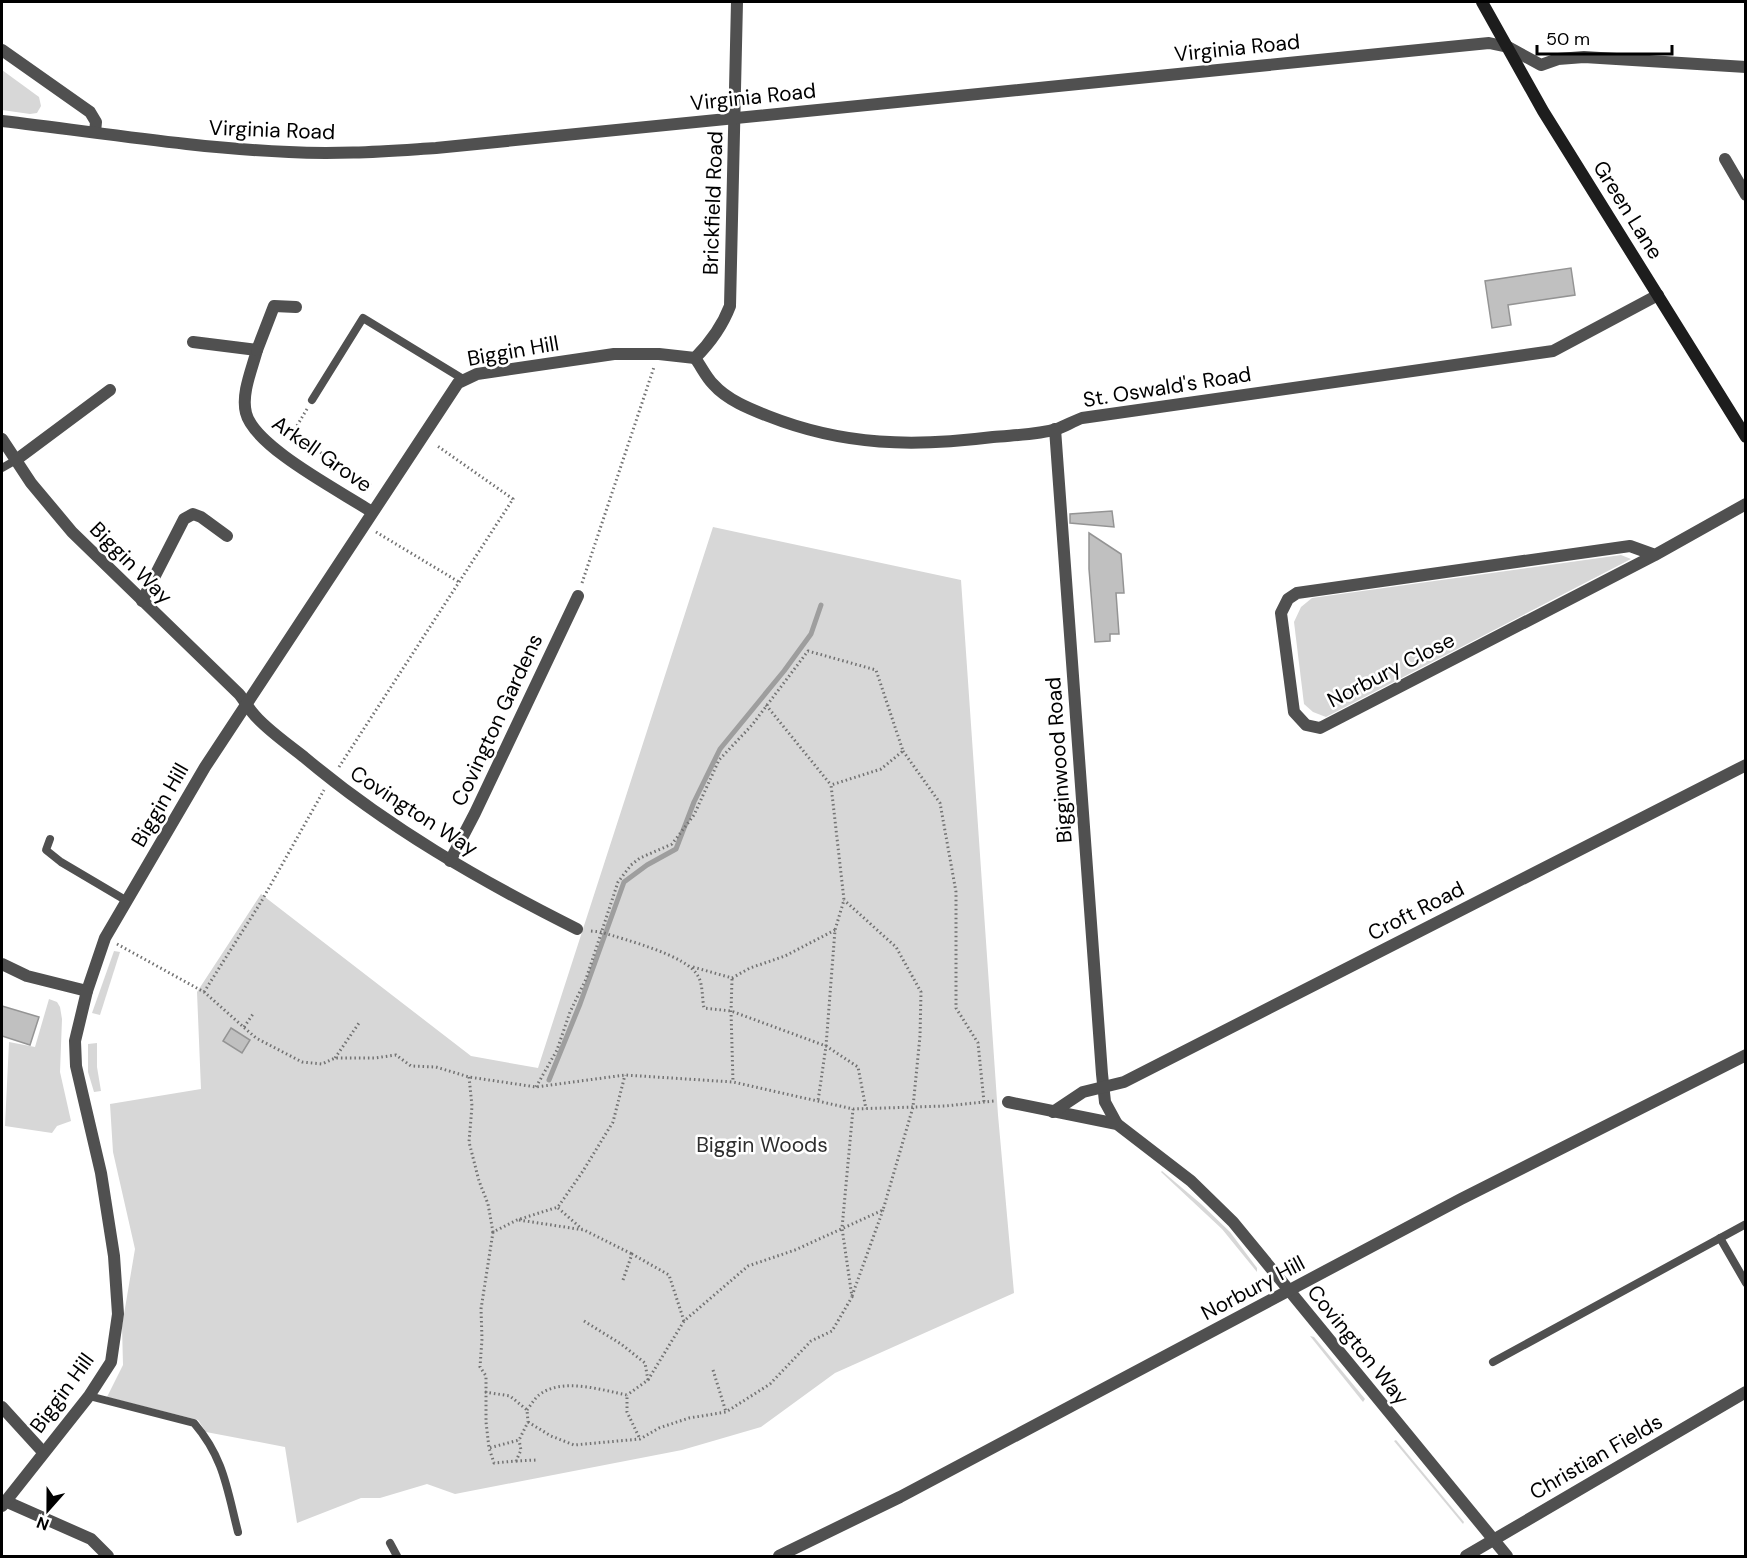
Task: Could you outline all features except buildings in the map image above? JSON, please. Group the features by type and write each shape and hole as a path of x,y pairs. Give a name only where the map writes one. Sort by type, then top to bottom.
{"main road":[{"name":"Green Lane","path":"1482,2 1544,111 1746,436"}],"street":[{"name":"Brickfield Road","path":"695,358 711,343 723,324 730,306 737,2"},
{"name":"Virginia Road","path":"2,121 191,145 292,153 363,152 436,148 1489,43 1508,47"},
{"path":"1508,47 1541,65 1558,59 1584,57 1746,67"},
{"path":"2,50 90,112 96,122 95,132"},
{"path":"1725,159 1746,195"},
{"name":"St. Oswald's Road","path":"695,358 713,385 730,398 782,422 829,435 884,443 946,443 1055,429 1082,418 1553,351 1658,296"},
{"name":"Arkell Grove","path":"296,308 274,306 257,350 244,402 246,415 253,428 280,454 372,512"},
{"path":"193,342 257,350"},
{"name":"Biggin Hill","path":"3,1503 89,1396 111,1362 118,1314 114,1256 101,1173 76,1066 77,1030 105,938 205,766 449,394 463,379 477,374 614,354 658,354 695,358"},
{"path":"16,460 110,390"},
{"name":"Bigginwood Road","path":"1055,429 1103,1088 1106,1102 1117,1124"},
{"name":"Biggin Way","path":"2,439 32,483 72,532 247,703"},
{"name":"Norbury Close","path":"1655,555 1630,546 1297,593 1288,599 1281,613 1294,712 1306,725 1320,728 1655,555 1746,504"},
{"path":"142,601 184,519 193,514 201,517 227,536"},
{"name":"Covington Gardens","path":"450,861 578,596"},
{"name":"Covington Way","path":"247,703 252,713 330,779 385,819 450,861 528,904 578,928"},
{"name":"Croft Road","path":"1053,1112 1083,1092 1124,1082 1746,765"},
{"path":"2,964 27,976 87,991"},
{"name":"Norbury Hill","path":"779,1557 900,1497 1461,1199 1746,1055"},
{"name":"Covington Way","path":"1003,1101 1117,1124 1199,1189 1233,1222 1507,1557"},
{"name":"Christian Fields","path":"1466,1557 1746,1392"},
{"path":"2,1407 43,1452"},
{"path":"3,1503 91,1539 108,1557"}],"lane":[{"path":"312,400 363,318 463,379"},
{"path":"2,468 16,460"},
{"path":"50,839 46,850 61,862 128,901"},
{"path":"1492,1362 1746,1224"},
{"path":"1720,1238 1746,1283"},
{"path":"89,1396 194,1424 204,1435 221,1464 238,1532"},
{"path":"390,1543 397,1557"}],"path":[{"path":"578,596 658,354"},
{"path":"312,400 292,434 384,493"},
{"path":"204,992 261,902 330,779 513,499 423,435"},
{"path":"364,525 459,582"},
{"path":"537,1087 557,1050 570,1012 586,979 618,882 631,865 640,858 672,844 694,814 719,760 753,725 765,705 808,651 876,670 903,751 940,803 956,892 957,1008 978,1044 984,1102"},
{"path":"765,705 831,785 844,900 834,930 826,1046 818,1101"},
{"path":"831,785 881,769 903,751"},
{"path":"528,1422 551,1436 574,1445 640,1438 659,1428 689,1418 726,1412 770,1384 811,1341 832,1331 852,1297 883,1210 913,1107 920,1036 921,992 896,947 844,900"},
{"path":"578,928 601,932 677,958 691,966 732,978 750,968 785,956 834,930"},
{"path":"105,938 204,992 256,1038 302,1062 322,1064 335,1058 375,1058 396,1055 411,1066 436,1067 469,1077 537,1087 625,1075 733,1082 853,1109 1003,1101"},
{"path":"691,966 700,978 704,1008 731,1011 826,1046 858,1067 866,1109"},
{"path":"732,978 733,1082"},
{"path":"244,1027 253,1014"},
{"path":"335,1058 359,1023"},
{"path":"493,1232 517,1220 558,1207 583,1172 613,1122 625,1075"},
{"path":"469,1077 472,1106 469,1142 479,1181 488,1204 493,1232 481,1309 480,1367 486,1376 484,1392 489,1449 494,1463 537,1460"},
{"path":"852,1297 842,1228 853,1109"},
{"path":"558,1207 584,1230 669,1275 684,1321"},
{"path":"516,1461 521,1450 519,1440 528,1422 527,1410 539,1395 556,1387 588,1387 627,1395 648,1380 684,1321 748,1266 795,1250 883,1210"},
{"path":"517,1220 584,1230"},
{"path":"623,1280 632,1254"},
{"path":"584,1321 621,1344 645,1363 648,1380"},
{"path":"713,1370 726,1412"},
{"path":"484,1392 510,1396 527,1410"},
{"path":"627,1395 627,1413 640,1438"},
{"path":"489,1449 519,1440"}],"green space":[{"path":"2,70 39,97 41,106 37,113 2,110"},
{"name":"Biggin Woods","path":"713,527 961,580 998,1115 1014,1293 835,1373 761,1427 682,1450 455,1494 427,1484 380,1498 361,1498 297,1523 285,1447 206,1432 198,1420 107,1397 123,1365 122,1326 135,1249 113,1152 110,1104 201,1089 197,992 261,894 471,1056 538,1068"},
{"path":"1621,555 1631,559 1326,717 1313,712 1304,704 1294,622 1301,607 1312,598"},
{"path":"114,951 120,952 100,1015 92,1013"},
{"path":"49,999 57,1002 60,1007 62,1019 60,1072 71,1121 57,1126 52,1133 5,1126 9,1042 35,1047"},
{"path":"97,1043 97,1067 101,1091 94,1092 88,1072 88,1044"},
{"path":"1162,1171 1230,1232 1257,1268 1257,1272 1222,1229"},
{"path":"1310,1336 1314,1337 1365,1399 1363,1402"},
{"path":"1396,1440 1464,1522 1463,1524 1394,1441"}],"waterway":[{"path":"549,1080 580,1004 624,882 647,865 676,849 694,802 720,749 811,634 821,605"}]}
